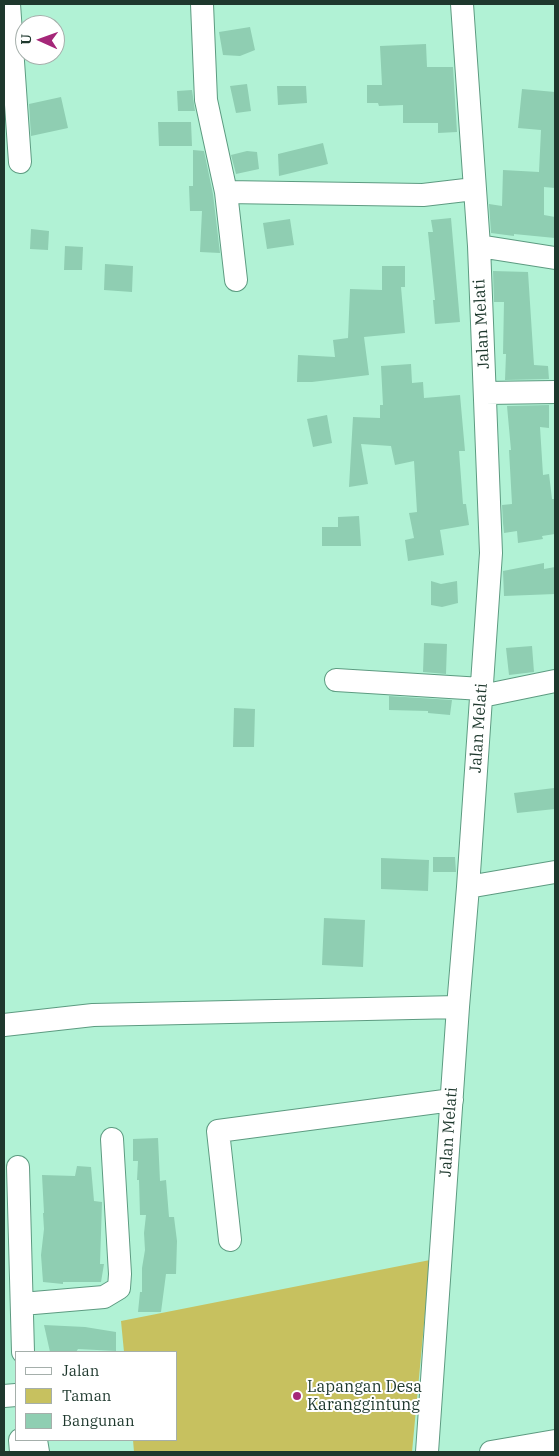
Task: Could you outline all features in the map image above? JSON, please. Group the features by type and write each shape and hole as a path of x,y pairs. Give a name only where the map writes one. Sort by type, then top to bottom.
{"street":[{"path":"9,4 20,162"},
{"path":"202,4 206,100 226,192 236,280"},
{"name":"Jalan Melati","path":"427,1452 491,553 479,246 462,4"},
{"path":"226,192 423,195 474,189"},
{"path":"479,246 555,258"},
{"path":"485,393 555,392"},
{"path":"336,680 482,692 555,681"},
{"path":"468,887 555,872"},
{"path":"4,1025 93,1016 458,1007"},
{"path":"230,1240 218,1131 452,1100"},
{"path":"22,1304 104,1297 119,1288 120,1274 112,1139"},
{"path":"18,1167 23,1351"},
{"path":"491,1452 555,1441"}],"green space":[{"name":"Lapangan Desa Karanggintung","path":"430,1260 412,1452 134,1452 133,1441 178,1441 178,1351 124,1351 121,1321"}],"building":[{"path":"250,27 255,50 240,56 223,55 219,32"},
{"path":"426,44 427,67 453,67 457,132 438,133 438,123 403,123 403,105 379,106 378,103 367,103 367,85 382,85 380,46"},
{"path":"247,84 251,111 236,113 230,86"},
{"path":"277,86 306,86 307,103 278,105"},
{"path":"522,89 555,92 555,188 544,187 544,215 555,217 555,238 491,233 489,204 502,206 503,170 539,172 541,130 518,128"},
{"path":"192,90 195,111 178,111 177,91"},
{"path":"61,97 68,128 31,136 29,104"},
{"path":"158,122 191,122 192,146 159,146"},
{"path":"323,143 328,164 279,176 278,154"},
{"path":"193,150 204,151 213,194 220,253 200,252 202,211 190,211 189,186 193,186"},
{"path":"247,151 257,152 259,169 236,174 231,155"},
{"path":"451,218 460,322 435,324 433,300 435,300 428,232 433,232 431,220"},
{"path":"290,219 294,245 267,249 263,223"},
{"path":"31,229 49,231 48,250 30,249"},
{"path":"65,246 83,247 82,270 64,270"},
{"path":"105,264 133,266 132,292 104,290"},
{"path":"382,266 405,266 405,287 401,287 405,333 364,337 369,375 297,382 298,355 335,357 333,340 348,338 350,289 382,290"},
{"path":"493,271 528,272 534,365 548,366 549,379 505,380 506,354 503,354 504,302 494,302"},
{"path":"411,364 412,383 423,382 424,398 460,395 465,451 459,451 463,504 466,504 469,525 440,530 444,555 408,561 405,540 414,538 409,513 417,512 414,461 395,465 391,446 361,444 368,484 349,487 353,417 380,418 380,405 383,405 381,366"},
{"path":"549,405 549,428 540,427 543,475 549,474 552,499 555,499 555,534 542,536 543,539 518,543 517,531 504,533 503,523 502,505 512,504 509,450 511,450 507,406"},
{"path":"327,415 332,443 313,447 307,419"},
{"path":"359,516 361,546 322,546 322,527 338,527 338,517"},
{"path":"544,563 544,569 555,567 555,594 504,596 503,571"},
{"path":"431,581 441,584 457,581 458,603 442,607 431,605"},
{"path":"424,643 447,644 446,674 423,672"},
{"path":"532,646 534,672 509,675 506,648"},
{"path":"389,696 452,700 450,715 428,713 428,711 389,710"},
{"path":"234,708 255,709 254,747 233,747"},
{"path":"554,788 555,809 517,813 514,793"},
{"path":"433,857 455,857 456,872 433,872"},
{"path":"381,858 429,860 428,891 381,889"},
{"path":"324,918 365,920 363,967 322,965"},
{"path":"158,1138 160,1181 166,1180 169,1217 174,1217 177,1241 176,1274 166,1274 161,1312 138,1312 140,1292 142,1292 146,1215 140,1215 139,1180 137,1180 138,1161 133,1161 133,1139"},
{"path":"77,1166 91,1167 94,1201 102,1202 100,1264 104,1264 101,1282 63,1282 63,1284 43,1282 41,1255 44,1229 42,1175 75,1176"},
{"path":"44,1325 85,1327 116,1332 116,1351 78,1349 77,1351 50,1351"}],"place":[{"name":"Lapangan Desa Karanggintung","path":"297,1396"}]}
